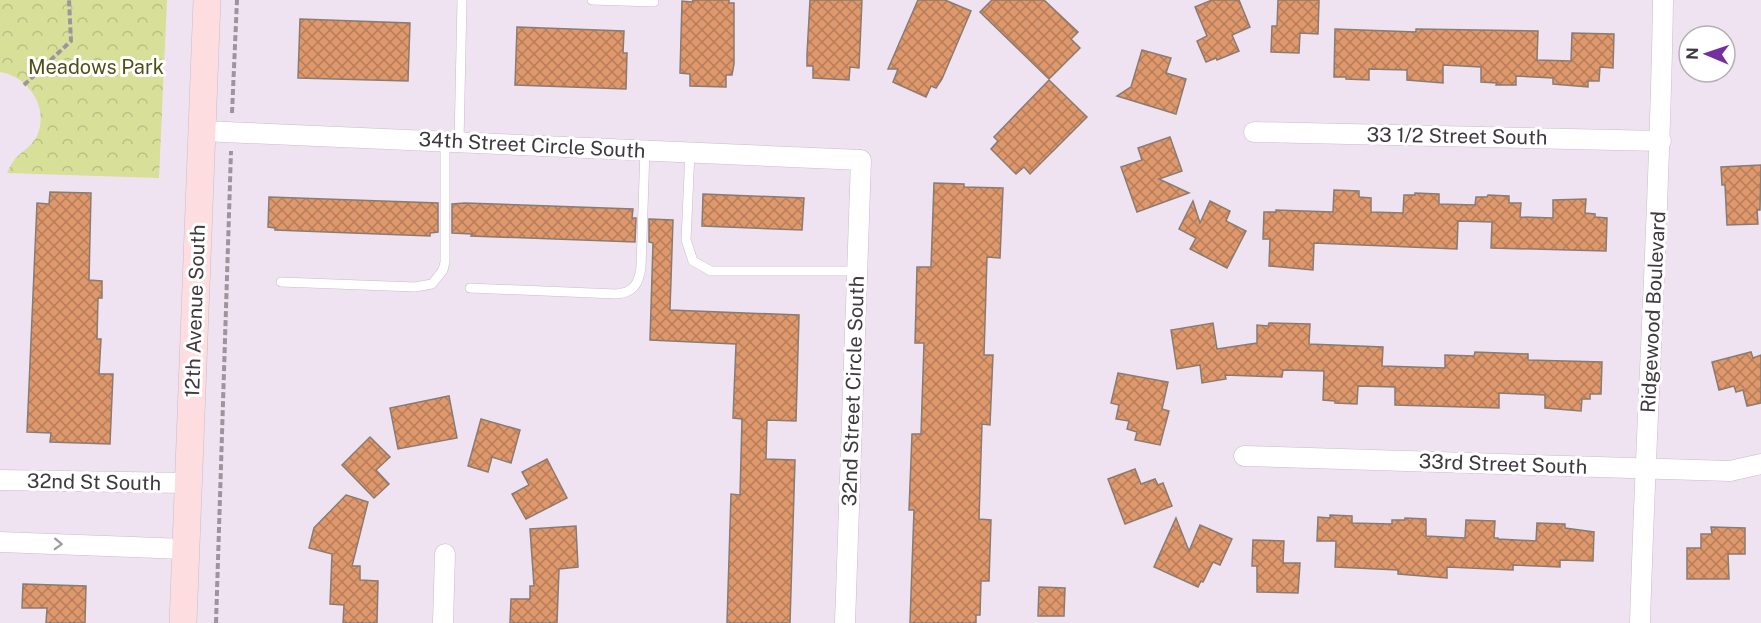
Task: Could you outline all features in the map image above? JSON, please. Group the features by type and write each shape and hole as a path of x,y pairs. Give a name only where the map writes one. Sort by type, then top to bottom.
{"street":[{"name":"12th Avenue South","path":"183,623 207,0"},
{"name":"Ridgewood Boulevard","path":"1640,623 1661,141 1663,0"},
{"name":"34th Street Circle South","path":"202,131 861,160"},
{"name":"33 1/2 Street South","path":"1254,132 1661,141"},
{"name":"32nd Street Circle South","path":"845,623 861,160"},
{"name":"33rd Street South","path":"1244,456 1730,471 1761,464"},
{"name":"32nd St South","path":"0,480 187,483"},
{"path":"0,542 185,549"},
{"path":"443,623 445,554"}],"lane":[{"path":"281,282 415,287 432,285 443,270 462,0"},
{"path":"592,0 654,2"},
{"path":"470,288 616,294 634,289 641,267 645,150"},
{"path":"690,152 686,240 693,261 711,271 858,271"}],"path":[{"path":"24,85 70,41 69,0"},
{"path":"216,623 237,0"}],"green space":[{"name":"Meadows Park","path":"0,0 167,0 159,178 7,173 14,160 37,136 41,115 34,95 27,87 10,75 0,72"}],"building":[{"path":"693,0 729,0 729,3 734,3 734,64 732,75 726,75 726,87 690,86 690,74 680,73 682,1 692,2"},
{"path":"810,0 862,0 859,68 850,67 849,80 813,78 813,66 807,66"},
{"path":"918,0 945,0 971,11 942,79 936,88 931,86 926,97 893,82 898,69 888,69"},
{"path":"992,0 1044,0 1078,32 1071,39 1080,48 1049,79 980,12"},
{"path":"1212,0 1239,0 1250,27 1232,35 1239,51 1206,62 1197,41 1207,36 1195,7"},
{"path":"1278,0 1319,0 1318,34 1300,33 1299,53 1271,52 1272,26 1277,26"},
{"path":"300,19 410,23 408,81 298,78"},
{"path":"517,27 624,31 623,53 627,53 626,89 515,85"},
{"path":"1335,29 1416,32 1416,29 1538,31 1537,60 1571,61 1572,33 1614,34 1613,68 1600,67 1599,81 1588,81 1588,87 1553,84 1553,78 1516,76 1516,85 1496,85 1497,83 1481,82 1481,67 1443,65 1443,83 1407,80 1407,70 1369,69 1369,80 1346,79 1346,77 1334,77"},
{"path":"1142,50 1171,58 1166,73 1186,79 1176,114 1117,96 1131,87"},
{"path":"1049,80 1087,117 1030,174 1024,167 1016,174 991,149 998,141 994,137"},
{"path":"1170,137 1182,171 1159,179 1189,193 1137,212 1121,167 1142,160 1138,148"},
{"path":"1761,165 1758,224 1727,225 1725,185 1722,185 1721,167"},
{"path":"934,183 964,184 964,187 1003,188 1000,258 987,257 984,355 993,355 990,425 982,424 979,519 991,520 989,581 981,581 980,615 976,615 976,623 910,623 914,510 909,510 912,434 921,434 924,343 915,343 917,267 931,267"},
{"path":"1334,190 1359,191 1359,197 1371,198 1371,212 1403,213 1404,195 1415,195 1415,193 1439,194 1439,204 1475,205 1476,197 1487,197 1488,195 1509,196 1509,203 1521,203 1520,217 1553,218 1553,200 1586,199 1585,213 1607,218 1606,251 1491,248 1492,222 1458,221 1457,249 1314,243 1313,270 1269,266 1270,239 1263,239 1264,212 1276,212 1276,210 1333,212"},
{"path":"50,192 91,193 89,280 102,281 102,298 98,298 97,339 101,339 99,374 113,374 110,444 50,442 51,433 27,432 37,203 49,204"},
{"path":"703,194 804,198 802,230 702,226"},
{"path":"269,197 438,203 438,232 430,233 430,236 275,230 275,228 268,227"},
{"path":"1193,201 1200,223 1210,201 1230,211 1226,221 1246,231 1227,268 1190,249 1196,238 1179,229"},
{"path":"452,204 633,209 632,218 636,218 635,242 471,236 472,234 452,233"},
{"path":"649,219 673,220 670,310 799,315 796,421 767,420 766,459 795,460 790,623 727,623 731,494 740,495 742,419 733,418 736,344 650,340 653,243 649,242"},
{"path":"1213,323 1217,349 1257,343 1257,325 1310,324 1309,344 1383,347 1382,366 1445,368 1445,355 1474,356 1475,352 1528,354 1528,360 1602,362 1601,394 1590,394 1590,399 1582,399 1581,411 1545,408 1545,395 1499,393 1499,408 1395,405 1395,387 1358,386 1357,404 1335,403 1335,401 1323,400 1324,371 1283,370 1282,377 1225,375 1226,379 1202,383 1200,365 1177,369 1171,330"},
{"path":"1751,352 1753,358 1761,355 1761,403 1747,406 1743,390 1736,392 1734,386 1719,390 1712,362"},
{"path":"1118,373 1168,382 1162,409 1169,411 1160,445 1135,440 1137,432 1127,429 1129,421 1116,419 1119,405 1111,403"},
{"path":"449,396 457,438 398,449 390,408"},
{"path":"481,419 520,430 511,463 492,457 488,472 468,466"},
{"path":"370,437 390,457 376,470 389,484 374,498 342,465"},
{"path":"547,459 567,498 526,519 512,494 529,485 522,472"},
{"path":"1135,469 1141,484 1155,479 1158,485 1163,483 1172,506 1125,524 1108,479"},
{"path":"346,495 368,502 352,566 360,566 360,580 378,581 377,623 343,623 344,605 330,604 332,554 309,548 314,528"},
{"path":"1330,515 1352,516 1352,523 1392,524 1392,520 1405,520 1405,518 1426,519 1426,536 1465,538 1466,520 1495,521 1494,538 1536,541 1537,523 1565,524 1565,528 1594,532 1593,561 1560,560 1560,567 1513,565 1513,570 1447,567 1447,578 1398,574 1398,570 1335,567 1336,541 1317,541 1318,517 1330,518"},
{"path":"1176,518 1189,551 1200,525 1232,539 1220,565 1213,562 1198,587 1154,567"},
{"path":"576,526 578,567 559,569 557,623 510,623 511,599 530,599 530,586 534,586 530,529"},
{"path":"1711,527 1745,528 1745,554 1728,554 1729,579 1687,579 1687,548 1701,548 1701,534 1712,534"},
{"path":"1253,540 1284,541 1283,563 1300,563 1298,593 1257,592 1257,566 1252,566"},
{"path":"23,584 86,586 85,623 46,623 47,608 22,608"},
{"path":"1039,587 1065,588 1064,616 1038,616"}]}
